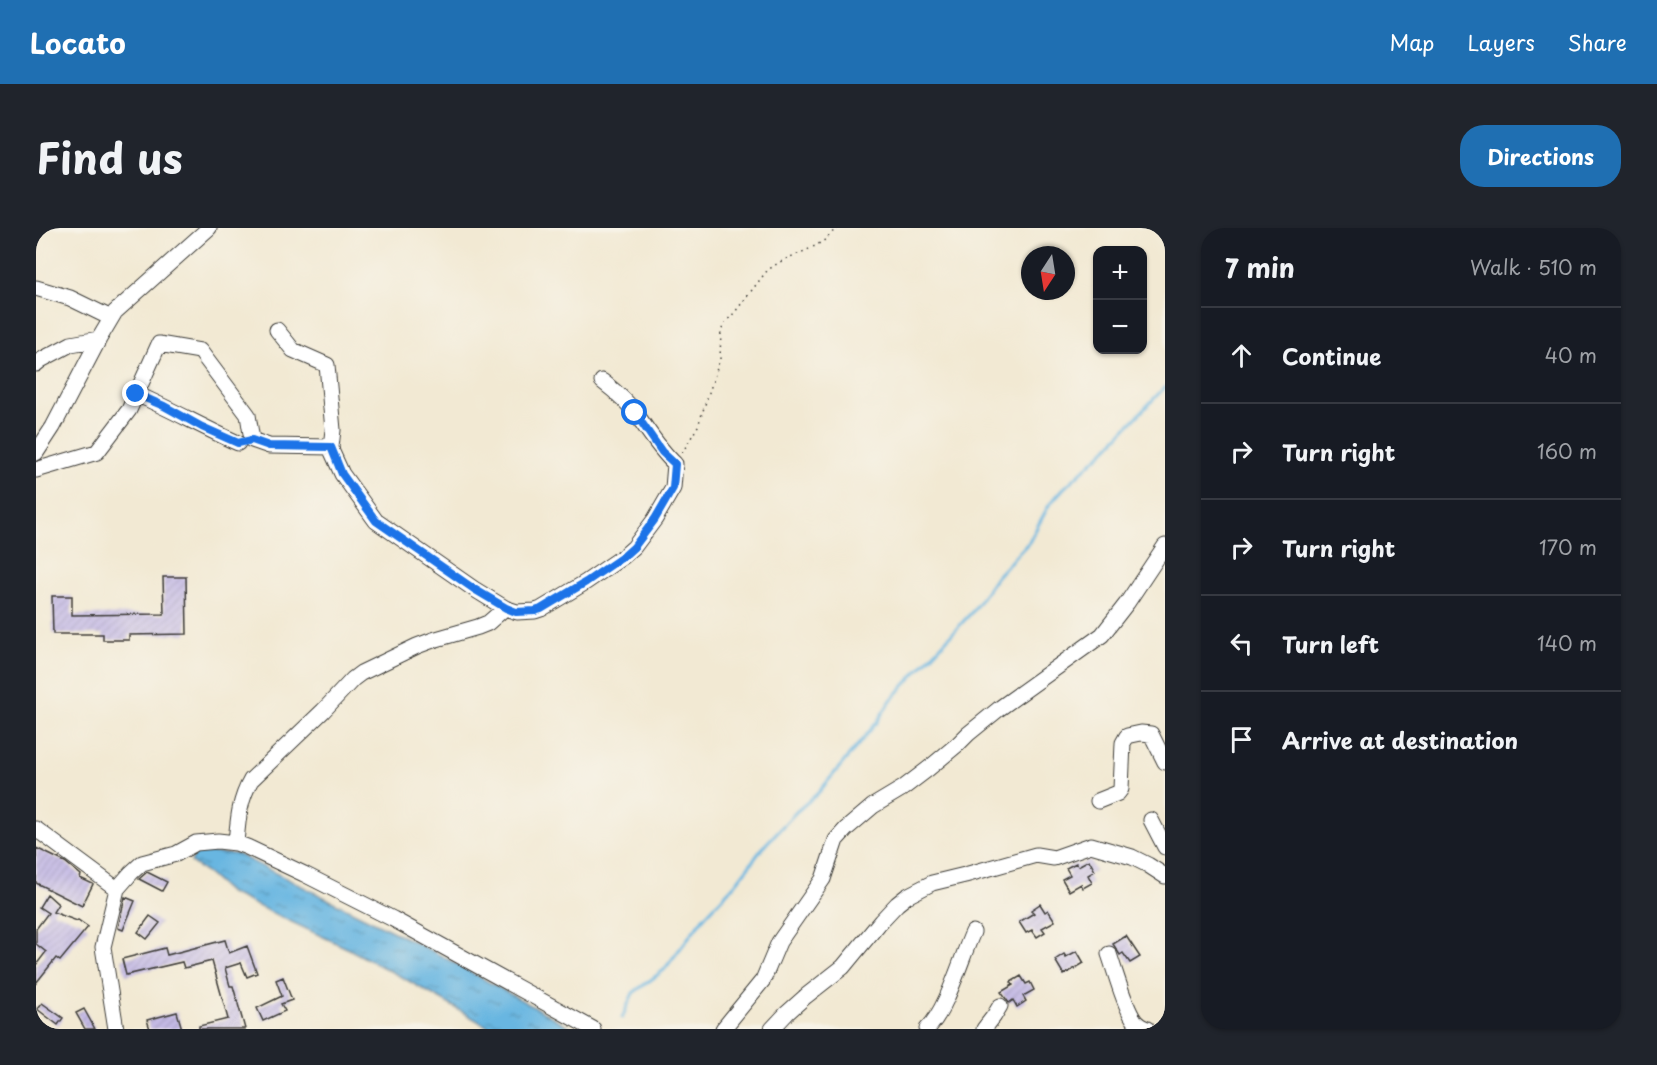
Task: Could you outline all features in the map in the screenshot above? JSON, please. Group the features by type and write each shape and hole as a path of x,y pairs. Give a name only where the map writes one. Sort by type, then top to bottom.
{"street":[{"path":"36,453 53,427 115,312 209,228"},
{"path":"36,288 70,298 111,318"},
{"path":"277,330 293,350 327,365 333,430 331,447 342,474 376,521 474,589 516,612 535,611 586,582 624,556 644,535 673,488 675,464 662,452 635,413 616,392 602,381"},
{"path":"36,364 71,344 99,339"},
{"path":"36,470 97,452 129,410 159,344 200,351 248,415 245,442"},
{"path":"136,394 202,427 245,442 269,446 331,447"},
{"path":"218,449 245,442"},
{"path":"723,1029 763,980 779,942 823,879 836,840 846,829 873,806 903,789 1000,708 1102,635 1127,603 1165,546"},
{"path":"236,843 239,810 251,780 353,679 417,646 488,623 506,608"},
{"path":"1098,801 1118,793 1121,789 1123,743 1127,736 1151,734 1165,762"},
{"path":"1151,820 1165,846"},
{"path":"36,829 117,890"},
{"path":"116,1029 103,947 117,890 142,863 176,854 196,843 218,841 247,846 295,869 393,919 593,1029"},
{"path":"772,1029 806,996 843,967 897,904 932,883 1036,855 1054,858 1091,845 1132,857 1165,876"},
{"path":"927,1029 941,1009 973,932"},
{"path":"1109,954 1134,1020 1147,1029"},
{"path":"984,1029 1000,1006"}],"path":[{"path":"675,464 698,426 720,359 721,331 726,323 772,267 821,243 833,230 838,228"}],"water":[{"path":"197,849 237,854 436,953 574,1029 492,1029 347,948 228,892 191,862"}],"building":[{"path":"163,577 186,577 187,634 129,635 129,640 103,640 103,634 53,634 52,596 72,596 72,615 164,614"},
{"path":"36,848 65,862 81,875 80,878 93,884 82,906 36,883"},
{"path":"1089,860 1095,871 1088,875 1092,883 1083,888 1081,884 1069,891 1062,879 1070,875 1066,868 1076,863 1078,866"},
{"path":"147,872 167,882 162,891 139,879"},
{"path":"47,894 58,904 53,912 78,920 88,927 60,961 56,958 36,983 36,965 46,952 36,944 36,929 48,913 39,907"},
{"path":"125,897 135,901 123,930 118,928"},
{"path":"1040,904 1045,912 1048,910 1055,921 1042,928 1045,932 1037,937 1032,930 1026,933 1019,922 1034,913 1031,910"},
{"path":"150,916 160,923 147,939 138,932"},
{"path":"1126,936 1140,957 1130,963 1123,953 1120,955 1113,944"},
{"path":"225,940 229,953 247,946 257,973 247,977 241,963 225,968 230,986 233,986 245,1029 199,1029 199,1026 228,1019 212,961 184,968 182,962 126,975 122,959 165,948 167,955"},
{"path":"1077,951 1084,963 1064,975 1055,960 1064,954 1066,957"},
{"path":"1021,976 1026,984 1030,982 1034,990 1023,996 1026,1001 1017,1007 1013,1000 1009,1003 1001,992 1013,985 1011,982"},
{"path":"283,977 292,1000 281,1004 285,1011 263,1021 257,1008 282,996 276,980"},
{"path":"42,1003 63,1018 58,1025 37,1009"},
{"path":"84,1009 95,1029 85,1029 76,1013"},
{"path":"177,1012 182,1029 150,1029 147,1020"}],"waterway":[{"path":"622,1018 633,993 664,970 704,917 736,883 765,845 796,812 818,793 877,722 891,700 972,612 996,577 1029,542 1049,505 1165,387"}],"route":[{"path":"136,394 238,443 252,440 269,446 331,447 342,474 376,521 474,589 516,612 541,609 586,582 634,547 655,519 673,488 675,464 662,452 635,413"}]}
